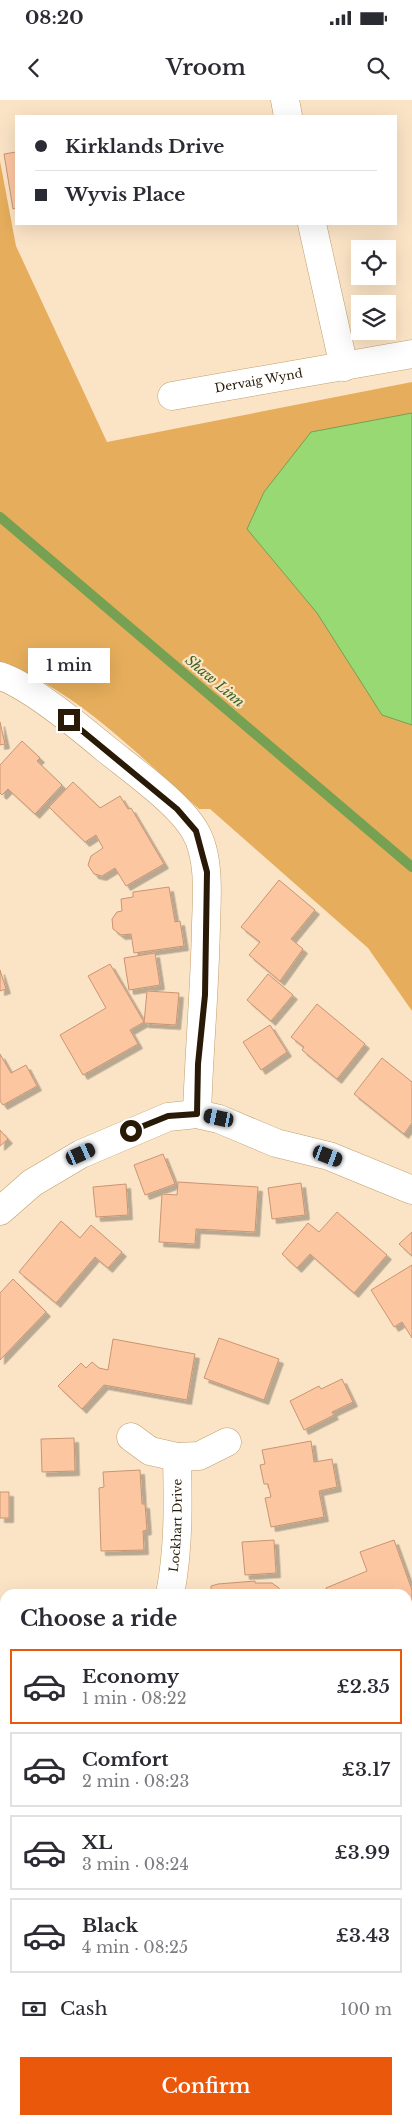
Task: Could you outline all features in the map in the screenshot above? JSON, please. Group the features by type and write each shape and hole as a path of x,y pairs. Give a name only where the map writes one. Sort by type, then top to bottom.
{"street":[{"path":"285,100 288,115"},
{"path":"312,225 344,367"},
{"name":"Dervaig Wynd","path":"172,396 412,354"},
{"path":"0,676 39,698 98,742 177,809 196,831 207,872 205,995 198,1064 197,1114"},
{"path":"0,1211 32,1183 81,1154 168,1116 197,1114 219,1118 276,1143 328,1156 412,1190"},
{"path":"131,1437 150,1451 177,1458 200,1456 227,1442"},
{"name":"Lockhart Drive","path":"171,1589 178,1534 177,1458"}],"shaded area":[{"path":"0,161 16,246 107,442 412,382 412,1011 368,948 210,809 199,809 130,746 81,707 28,674 0,662"},
{"path":"412,413 412,725 382,715 317,613 247,529 264,492 311,432"}],"building":[{"path":"15,152 15,208 13,209 4,154"},
{"path":"0,722 5,744 0,745"},
{"path":"22,741 40,758 37,761 62,785 35,814 8,789 2,795 0,793 0,765"},
{"path":"73,782 100,808 120,796 128,809 131,808 164,864 126,886 115,868 102,876 94,874 88,865 91,856 103,848 96,835 85,842 49,807"},
{"path":"279,880 315,910 291,939 303,949 280,981 249,955 260,942 241,927"},
{"path":"169,887 175,922 180,921 184,946 134,953 131,934 121,935 113,929 112,919 117,912 122,911 121,899 133,897 133,892"},
{"path":"155,953 160,985 129,990 124,958"},
{"path":"110,964 144,1022 130,1030 138,1044 83,1075 60,1035 106,1008 88,976"},
{"path":"0,970 6,989 0,991"},
{"path":"268,974 293,995 271,1021 247,1000"},
{"path":"147,991 179,993 176,1025 144,1023"},
{"path":"317,1004 365,1044 337,1079 302,1050 304,1047 291,1037"},
{"path":"270,1025 287,1052 261,1070 243,1042"},
{"path":"0,1054 11,1073 26,1065 37,1086 3,1105 0,1101"},
{"path":"382,1058 412,1082 412,1123 404,1134 354,1094"},
{"path":"0,1130 8,1139 0,1146"},
{"path":"163,1154 175,1184 145,1195 134,1165"},
{"path":"178,1182 258,1187 255,1232 196,1229 195,1244 159,1242 162,1194 177,1195"},
{"path":"301,1183 305,1215 272,1219 268,1188"},
{"path":"126,1184 128,1215 96,1217 93,1187"},
{"path":"337,1212 387,1255 354,1293 310,1254 297,1268 282,1254 308,1223 319,1232"},
{"path":"61,1221 80,1238 91,1225 122,1252 108,1268 95,1257 56,1303 19,1272"},
{"path":"412,1232 412,1256 399,1244"},
{"path":"412,1265 412,1338 402,1322 394,1327 371,1290"},
{"path":"13,1279 46,1312 0,1360 0,1293"},
{"path":"219,1338 279,1359 264,1400 204,1378"},
{"path":"113,1339 195,1354 187,1400 104,1385 82,1409 58,1386 81,1363 86,1368 92,1362 99,1368 108,1370"},
{"path":"342,1379 353,1402 332,1412 334,1415 304,1430 290,1401 319,1386 321,1389"},
{"path":"74,1438 75,1471 42,1472 41,1439"},
{"path":"311,1441 314,1462 332,1459 337,1487 319,1491 324,1517 271,1527 265,1498 271,1497 268,1484 264,1484 260,1465 265,1464 262,1450"},
{"path":"140,1470 142,1504 145,1504 147,1530 143,1531 144,1550 101,1551 99,1488 104,1487 103,1472"},
{"path":"0,1492 9,1492 9,1518 0,1518"},
{"path":"274,1540 276,1573 245,1575 242,1542"},
{"path":"394,1540 412,1589 326,1589 367,1571 360,1552"},
{"path":"255,1581 255,1583 272,1583 279,1589 211,1589 211,1586"}],"waterway":[{"name":"Shaw Linn","path":"0,517 412,867"}],"route":[{"path":"69,720 177,809 196,831 207,872 205,995 198,1064 197,1114 168,1116 131,1131"}]}
